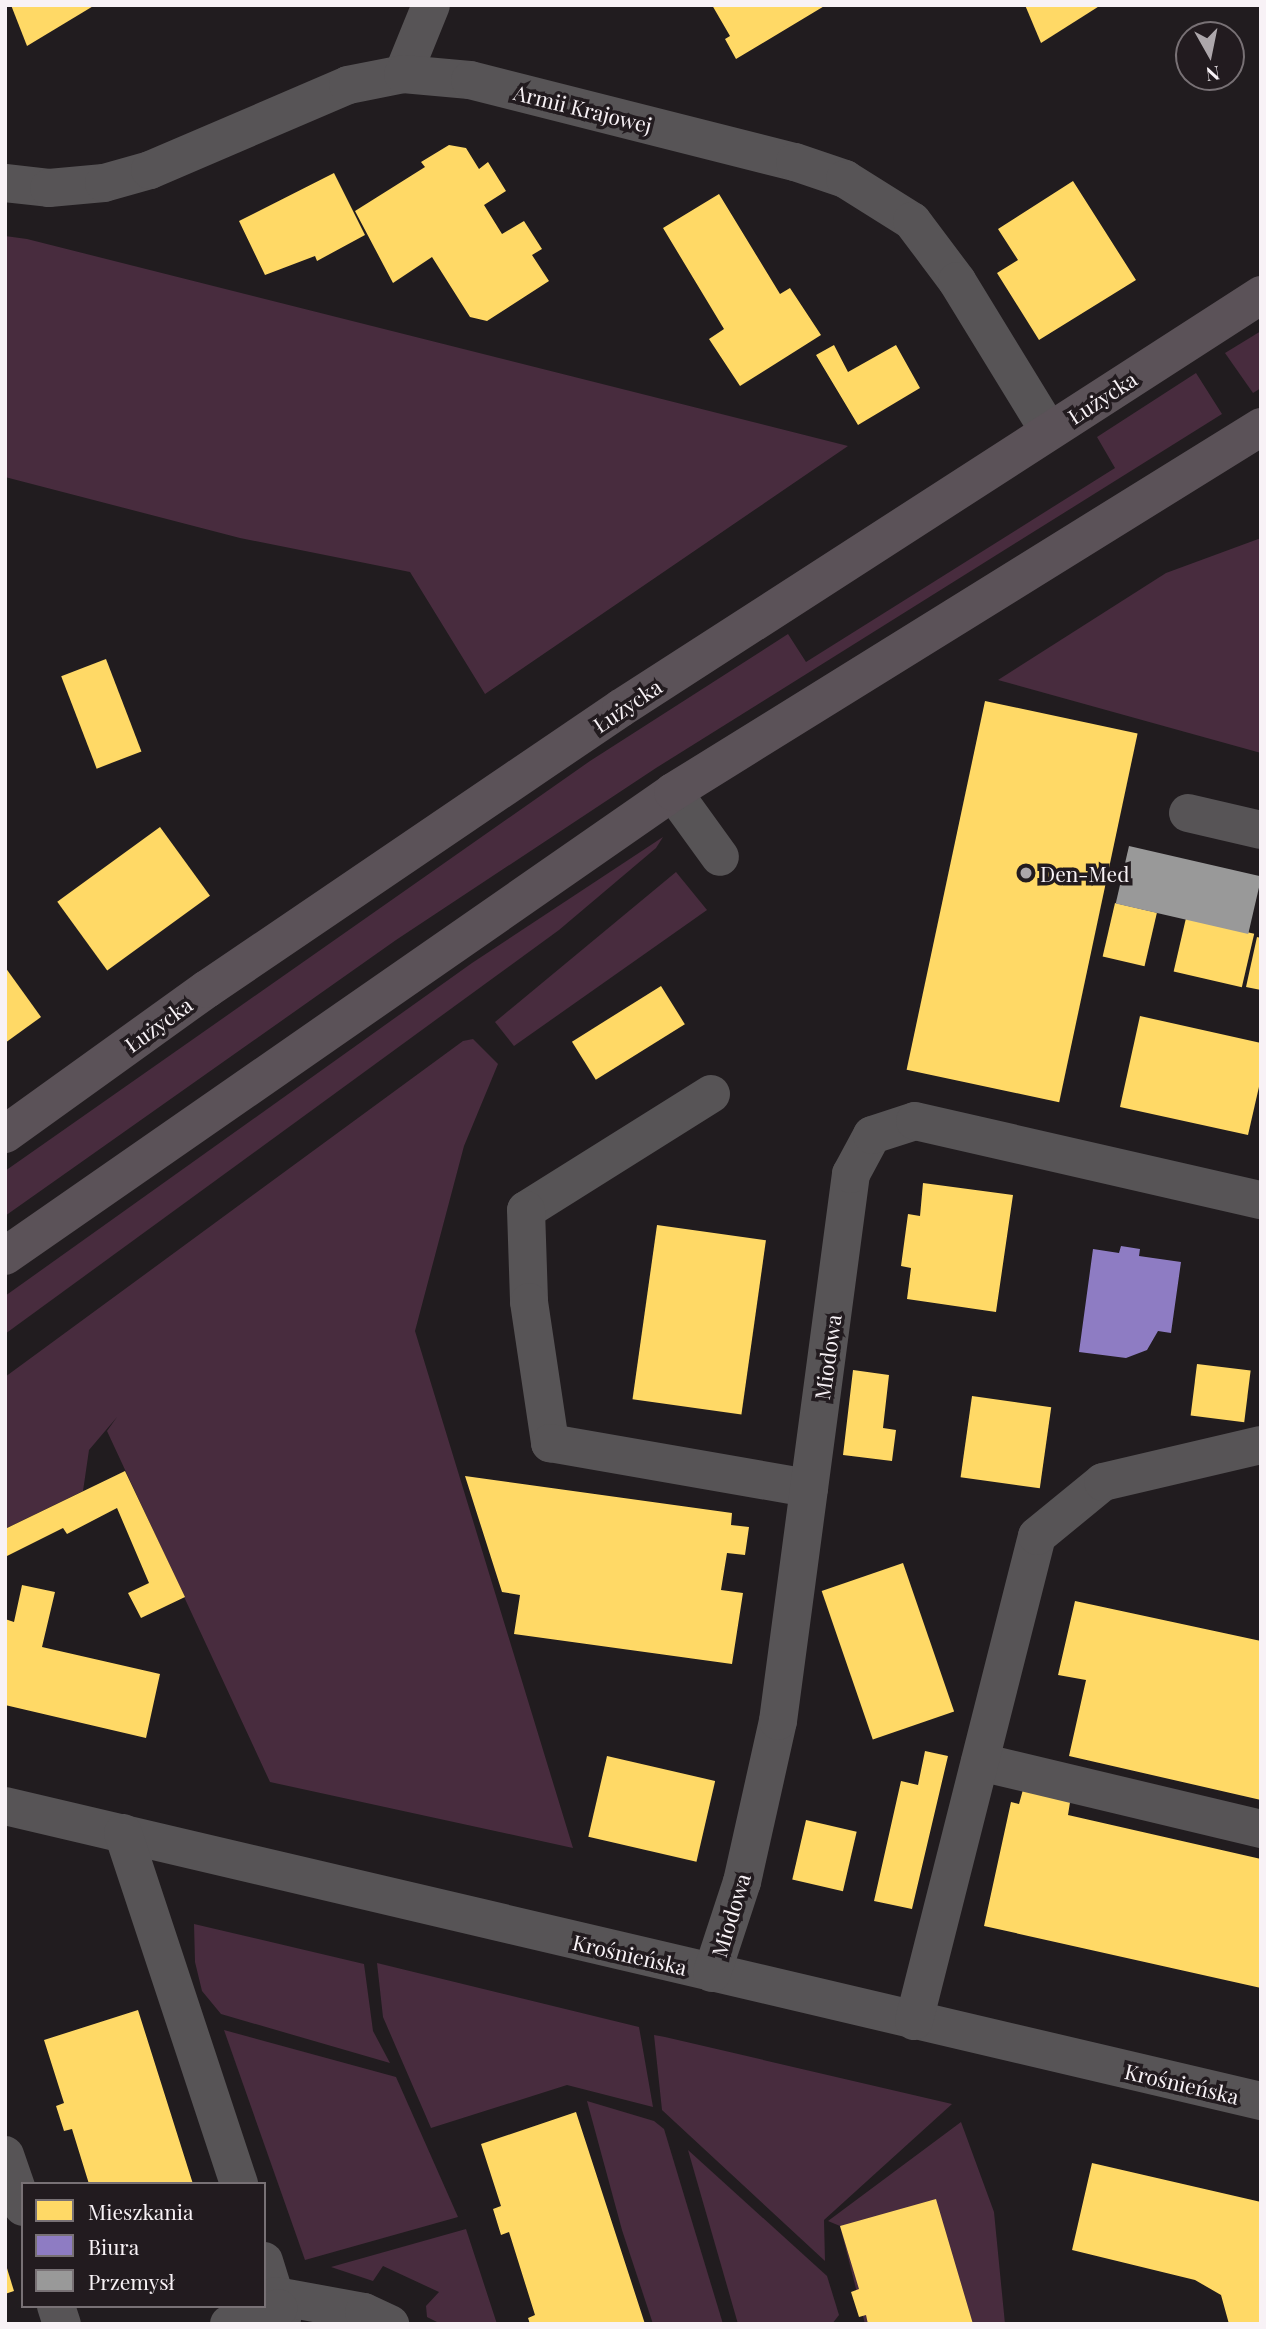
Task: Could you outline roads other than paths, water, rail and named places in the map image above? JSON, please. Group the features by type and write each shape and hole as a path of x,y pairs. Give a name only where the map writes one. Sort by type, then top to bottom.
{"main road":[{"name":"Łużycka","path":"5,1133 207,989 729,637 1261,295"},
{"path":"5,1256 673,792 1261,427"}],"street":[{"path":"403,74 431,5"},
{"name":"Armii Krajowej","path":"5,183 49,188 104,183 150,170 326,93 403,74 470,80 795,162 845,179 912,221 957,281 1049,431"},
{"path":"673,792 720,857"},
{"path":"1188,813 1261,830"},
{"path":"711,1094 526,1210 529,1303 550,1443 809,1488"},
{"name":"Miodowa","path":"712,1973 742,1882 778,1721 851,1174 872,1135 915,1121 1261,1200"},
{"path":"914,2021 1037,1536 1102,1482 1261,1446"},
{"path":"980,1762 1261,1829"},
{"name":"Krośnieńska","path":"5,1806 1261,2101"},
{"path":"123,1833 238,2182"},
{"path":"5,2155 21,2201"},
{"path":"276,2297 364,2312 390,2324"},
{"path":"229,2324 257,2308"}],"place":[{"name":"Den-Med","path":"1026,873"}]}
